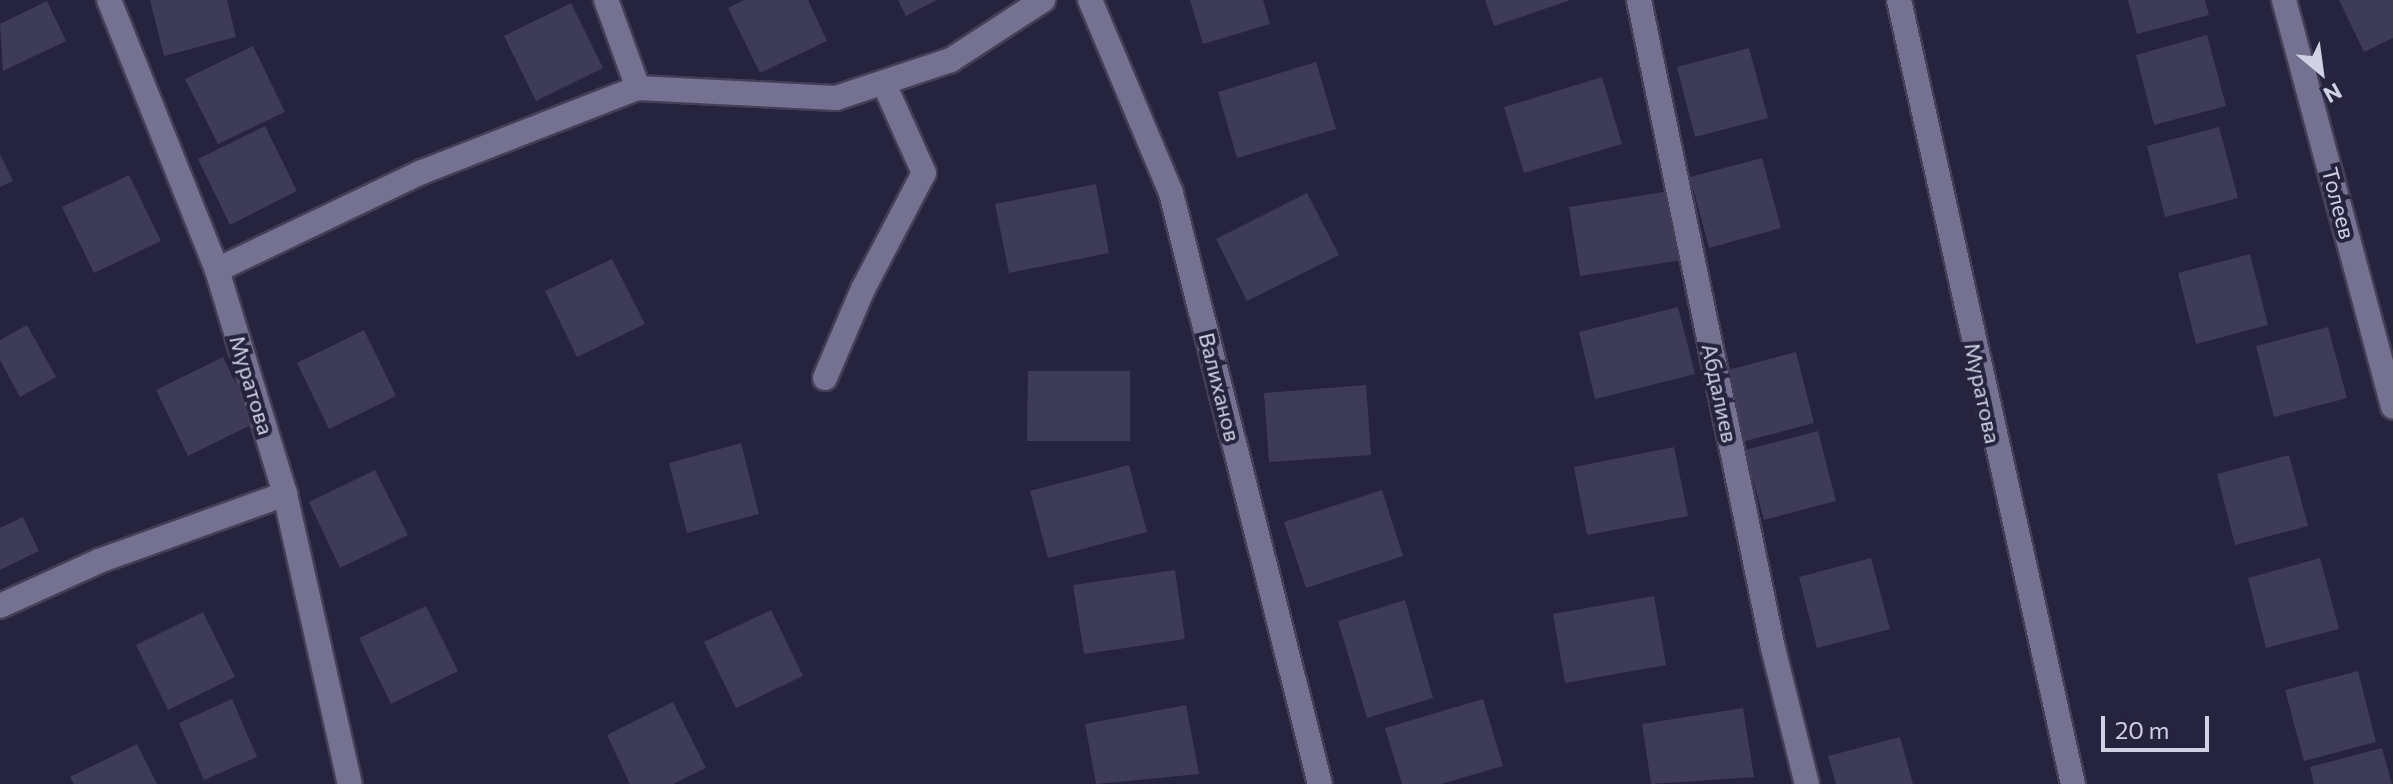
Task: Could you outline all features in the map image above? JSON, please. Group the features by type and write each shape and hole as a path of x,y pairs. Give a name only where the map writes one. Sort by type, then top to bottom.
{"street":[{"name":"Муратова","path":"109,0 217,270 285,494 350,784"},
{"path":"606,0 638,88"},
{"path":"217,270 422,172 638,88 836,98 885,86 951,60 1043,0"},
{"name":"Валиханов","path":"1090,0 1171,193 1320,784"},
{"name":"Абдалиев","path":"1639,0 1773,648 1807,784"},
{"name":"Муратова","path":"1899,0 2073,784"},
{"name":"Толеев","path":"2284,0 2393,407"},
{"path":"825,378 863,289 924,173 885,86"},
{"path":"0,606 99,561 285,494"}],"building":[{"path":"150,0 227,0 236,37 164,56"},
{"path":"744,0 808,0 827,41 760,73 728,8"},
{"path":"898,0 937,0 906,16"},
{"path":"1190,0 1263,0 1270,24 1203,44"},
{"path":"1485,0 1568,0 1568,1 1494,26"},
{"path":"2128,0 2205,0 2209,15 2137,34"},
{"path":"2339,0 2393,0 2393,38 2364,52"},
{"path":"47,1 66,41 3,71 0,24"},
{"path":"571,3 603,68 536,101 504,36"},
{"path":"2207,35 2226,106 2154,125 2136,55"},
{"path":"253,46 285,112 218,144 185,79"},
{"path":"1749,48 1768,118 1695,137 1677,67"},
{"path":"1316,62 1336,129 1237,158 1218,92"},
{"path":"1602,77 1622,144 1524,173 1504,107"},
{"path":"265,126 297,191 230,225 198,159"},
{"path":"2219,127 2238,198 2165,217 2147,146"},
{"path":"0,154 13,181 0,187"},
{"path":"1762,158 1781,228 1709,248 1690,177"},
{"path":"129,175 161,241 94,273 62,207"},
{"path":"1096,184 1109,253 1009,273 995,204"},
{"path":"1670,191 1682,260 1580,276 1569,207"},
{"path":"1307,193 1339,255 1247,301 1216,239"},
{"path":"2250,254 2268,325 2196,344 2178,273"},
{"path":"612,259 645,324 577,357 545,291"},
{"path":"1678,307 1695,374 1595,399 1579,332"},
{"path":"27,325 56,377 20,397 0,360 0,340"},
{"path":"2328,327 2347,398 2274,417 2256,346"},
{"path":"364,330 396,396 329,429 297,363"},
{"path":"1796,352 1814,423 1742,442 1724,371"},
{"path":"223,357 255,423 188,456 156,390"},
{"path":"1028,371 1130,371 1130,441 1027,441"},
{"path":"1366,385 1371,455 1269,462 1264,393"},
{"path":"1818,431 1836,501 1764,520 1745,450"},
{"path":"741,443 759,514 687,533 669,463"},
{"path":"1674,447 1688,516 1587,535 1574,467"},
{"path":"2289,455 2308,526 2235,545 2217,474"},
{"path":"1129,465 1147,532 1048,558 1030,491"},
{"path":"375,470 408,535 340,568 309,502"},
{"path":"1382,490 1403,556 1306,588 1284,522"},
{"path":"23,517 39,551 0,570 0,528"},
{"path":"1871,558 1890,629 1817,648 1799,577"},
{"path":"2320,558 2339,629 2266,648 2248,578"},
{"path":"1175,570 1185,639 1084,654 1073,585"},
{"path":"1654,596 1666,665 1565,683 1553,614"},
{"path":"1405,600 1433,698 1367,718 1338,621"},
{"path":"426,606 458,671 391,704 359,638"},
{"path":"771,610 803,676 736,708 704,642"},
{"path":"203,612 235,677 168,710 136,645"},
{"path":"2358,671 2376,742 2304,761 2285,690"},
{"path":"232,699 257,757 204,780 179,723"},
{"path":"1483,699 1503,766 1441,784 1402,784 1385,728"},
{"path":"673,702 706,768 673,784 630,784 607,735"},
{"path":"1186,705 1199,774 1096,784 1085,724"},
{"path":"1743,708 1754,777 1651,784 1642,724"},
{"path":"1900,737 1913,784 1836,784 1828,756"},
{"path":"137,744 157,784 74,784 70,777"},
{"path":"2382,748 2392,784 2314,784 2310,767"}]}
